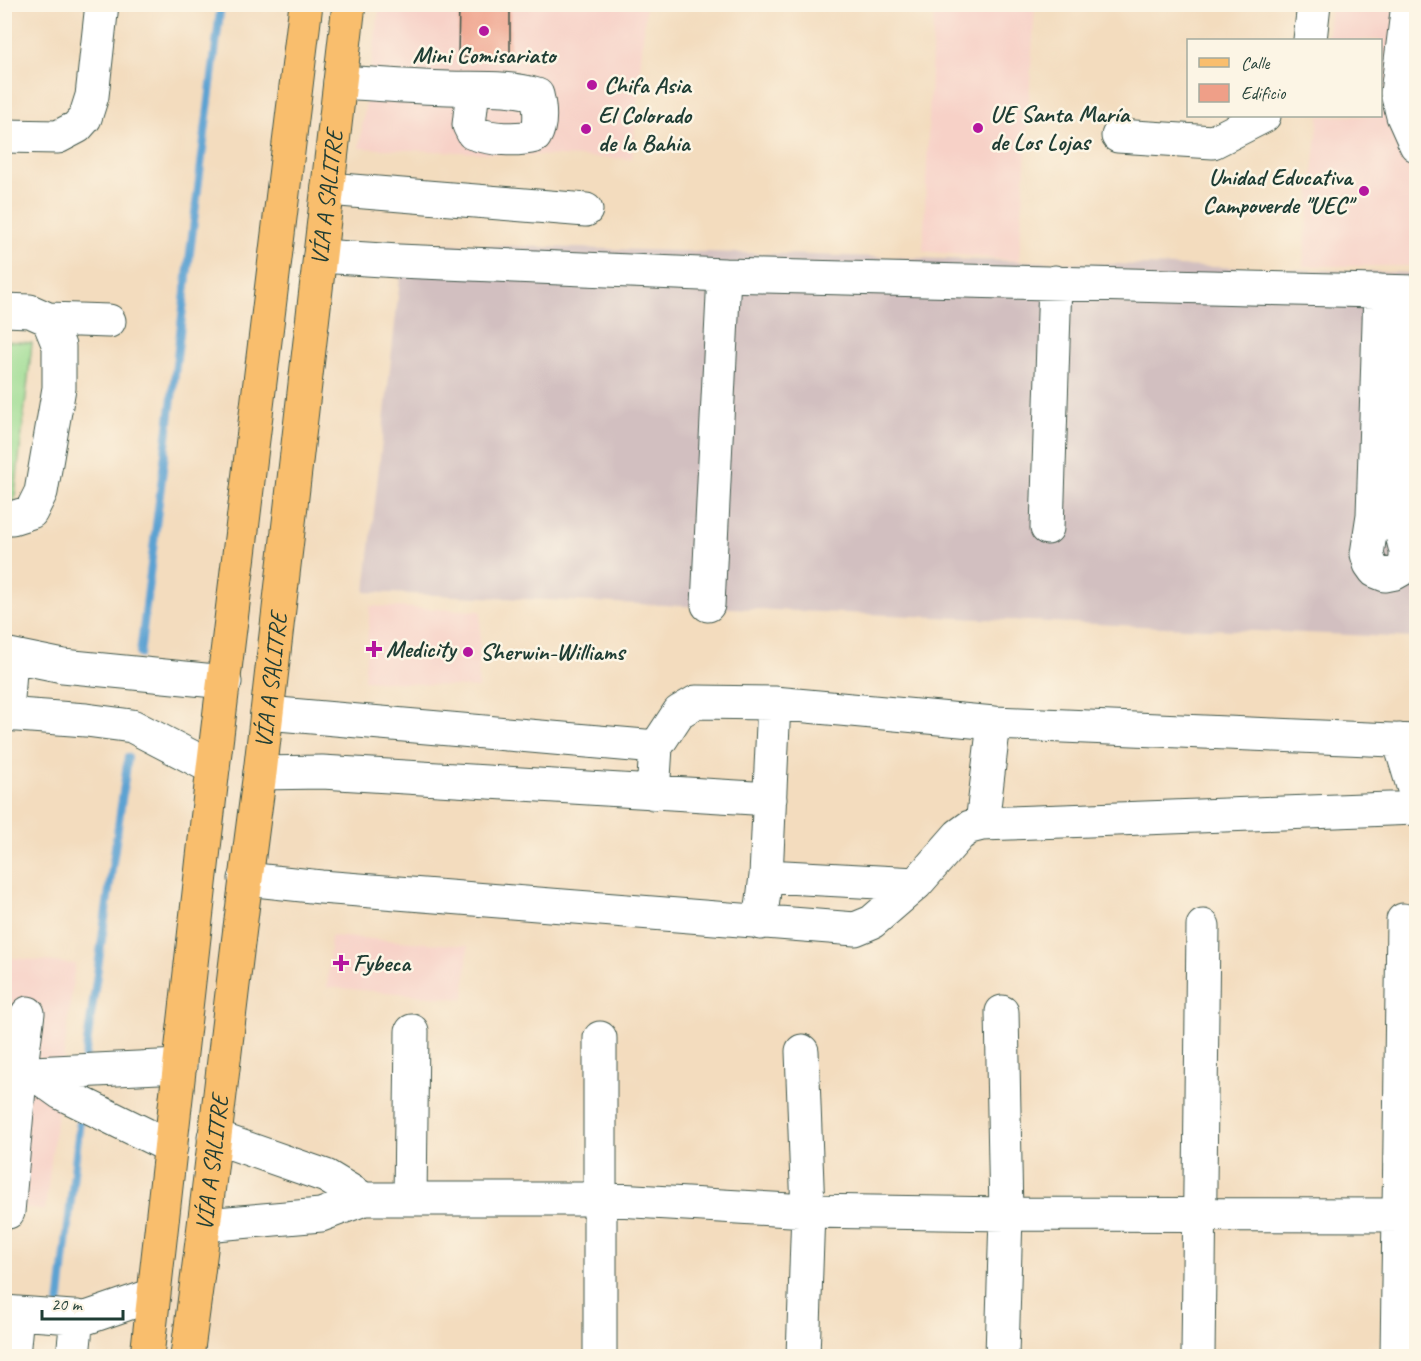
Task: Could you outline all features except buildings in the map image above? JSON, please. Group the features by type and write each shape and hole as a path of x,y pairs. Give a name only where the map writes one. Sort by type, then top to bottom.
{"main road":[{"name":"VÍA A SALITRE","path":"147,1356 213,768 306,4"},
{"name":"VÍA A SALITRE","path":"187,1356 260,773 349,4"}],"street":[{"path":"4,136 58,137 77,127 85,118 92,96 102,4"},
{"path":"1310,39 1314,4"},
{"path":"1408,4 1397,93 1403,116 1416,144"},
{"path":"340,82 473,89"},
{"path":"1118,136 1213,142 1262,117"},
{"path":"328,189 586,210"},
{"path":"320,256 724,275 1054,282 1401,307"},
{"path":"708,604 724,275"},
{"path":"1047,528 1054,282"},
{"path":"1401,307 1397,515 1406,551 1406,561 1402,569 1395,573 1385,574 1376,572 1367,554 1401,307"},
{"path":"4,310 30,311 48,319 109,321"},
{"path":"4,518 31,512 40,492 58,388 58,346 48,319"},
{"path":"213,768 132,726 6,713 8,655 91,670 225,682"},
{"path":"86,720 91,670"},
{"path":"132,726 139,674"},
{"path":"653,793 656,747 679,712 696,702 774,703 994,723 1408,741 1416,796"},
{"path":"760,923 766,876 774,703"},
{"path":"267,713 656,747"},
{"path":"982,824 994,723"},
{"path":"433,779 435,728"},
{"path":"542,787 543,737"},
{"path":"260,773 322,772 770,799"},
{"path":"245,879 855,929 872,922 916,884 959,835 970,827 982,824 1416,808"},
{"path":"766,876 916,884"},
{"path":"1397,1356 1408,1214 1403,920"},
{"path":"1198,1356 1203,926"},
{"path":"1002,1012 1006,1214 1002,1356"},
{"path":"8,1212 20,1067 28,1013"},
{"path":"410,1199 412,1031"},
{"path":"600,1038 600,1356"},
{"path":"802,1051 808,1211 803,1356"},
{"path":"20,1067 180,1066"},
{"path":"20,1067 61,1093 171,1147"},
{"path":"214,1137 326,1176 364,1199"},
{"path":"205,1226 321,1215 364,1199 600,1199 808,1211 1006,1214 1408,1214"},
{"path":"13,1356 11,1312 86,1318 153,1295"},
{"path":"73,1356 76,1317"}],"shaded area":[{"path":"386,5 646,5 632,159 359,148 379,10"},
{"name":"UE Santa María de Los Lojas","path":"934,5 1035,5 1019,261 923,251"},
{"name":"Unidad Educativa Campoverde \"UEC\"","path":"1331,5 1416,5 1416,266 1303,266 1319,117 1382,117 1382,39 1327,39"},
{"path":"404,243 1416,273 1416,638 365,592"},
{"path":"370,606 481,611 478,688 364,680"},
{"path":"331,936 468,946 464,999 327,987"},
{"path":"4,957 75,964 45,1211 27,1208 5,1213"}],"green space":[{"path":"4,341 32,343 14,504 5,503"}],"waterway":[{"path":"140,654 221,4"},
{"path":"84,1065 128,757"},
{"path":"59,1306 81,1110"}],"place":[{"name":"Mini Comisariato","path":"484,31"},
{"name":"Chifa Asia","path":"592,85"},
{"name":"UE Santa María de Los Lojas","path":"978,128"},
{"name":"El Colorado de la Bahia","path":"586,129"},
{"name":"Unidad Educativa Campoverde \"UEC\"","path":"1364,191"},
{"name":"Medicity","path":"374,649"},
{"name":"Sherwin-Williams","path":"468,652"},
{"name":"Fybeca","path":"341,963"}]}
